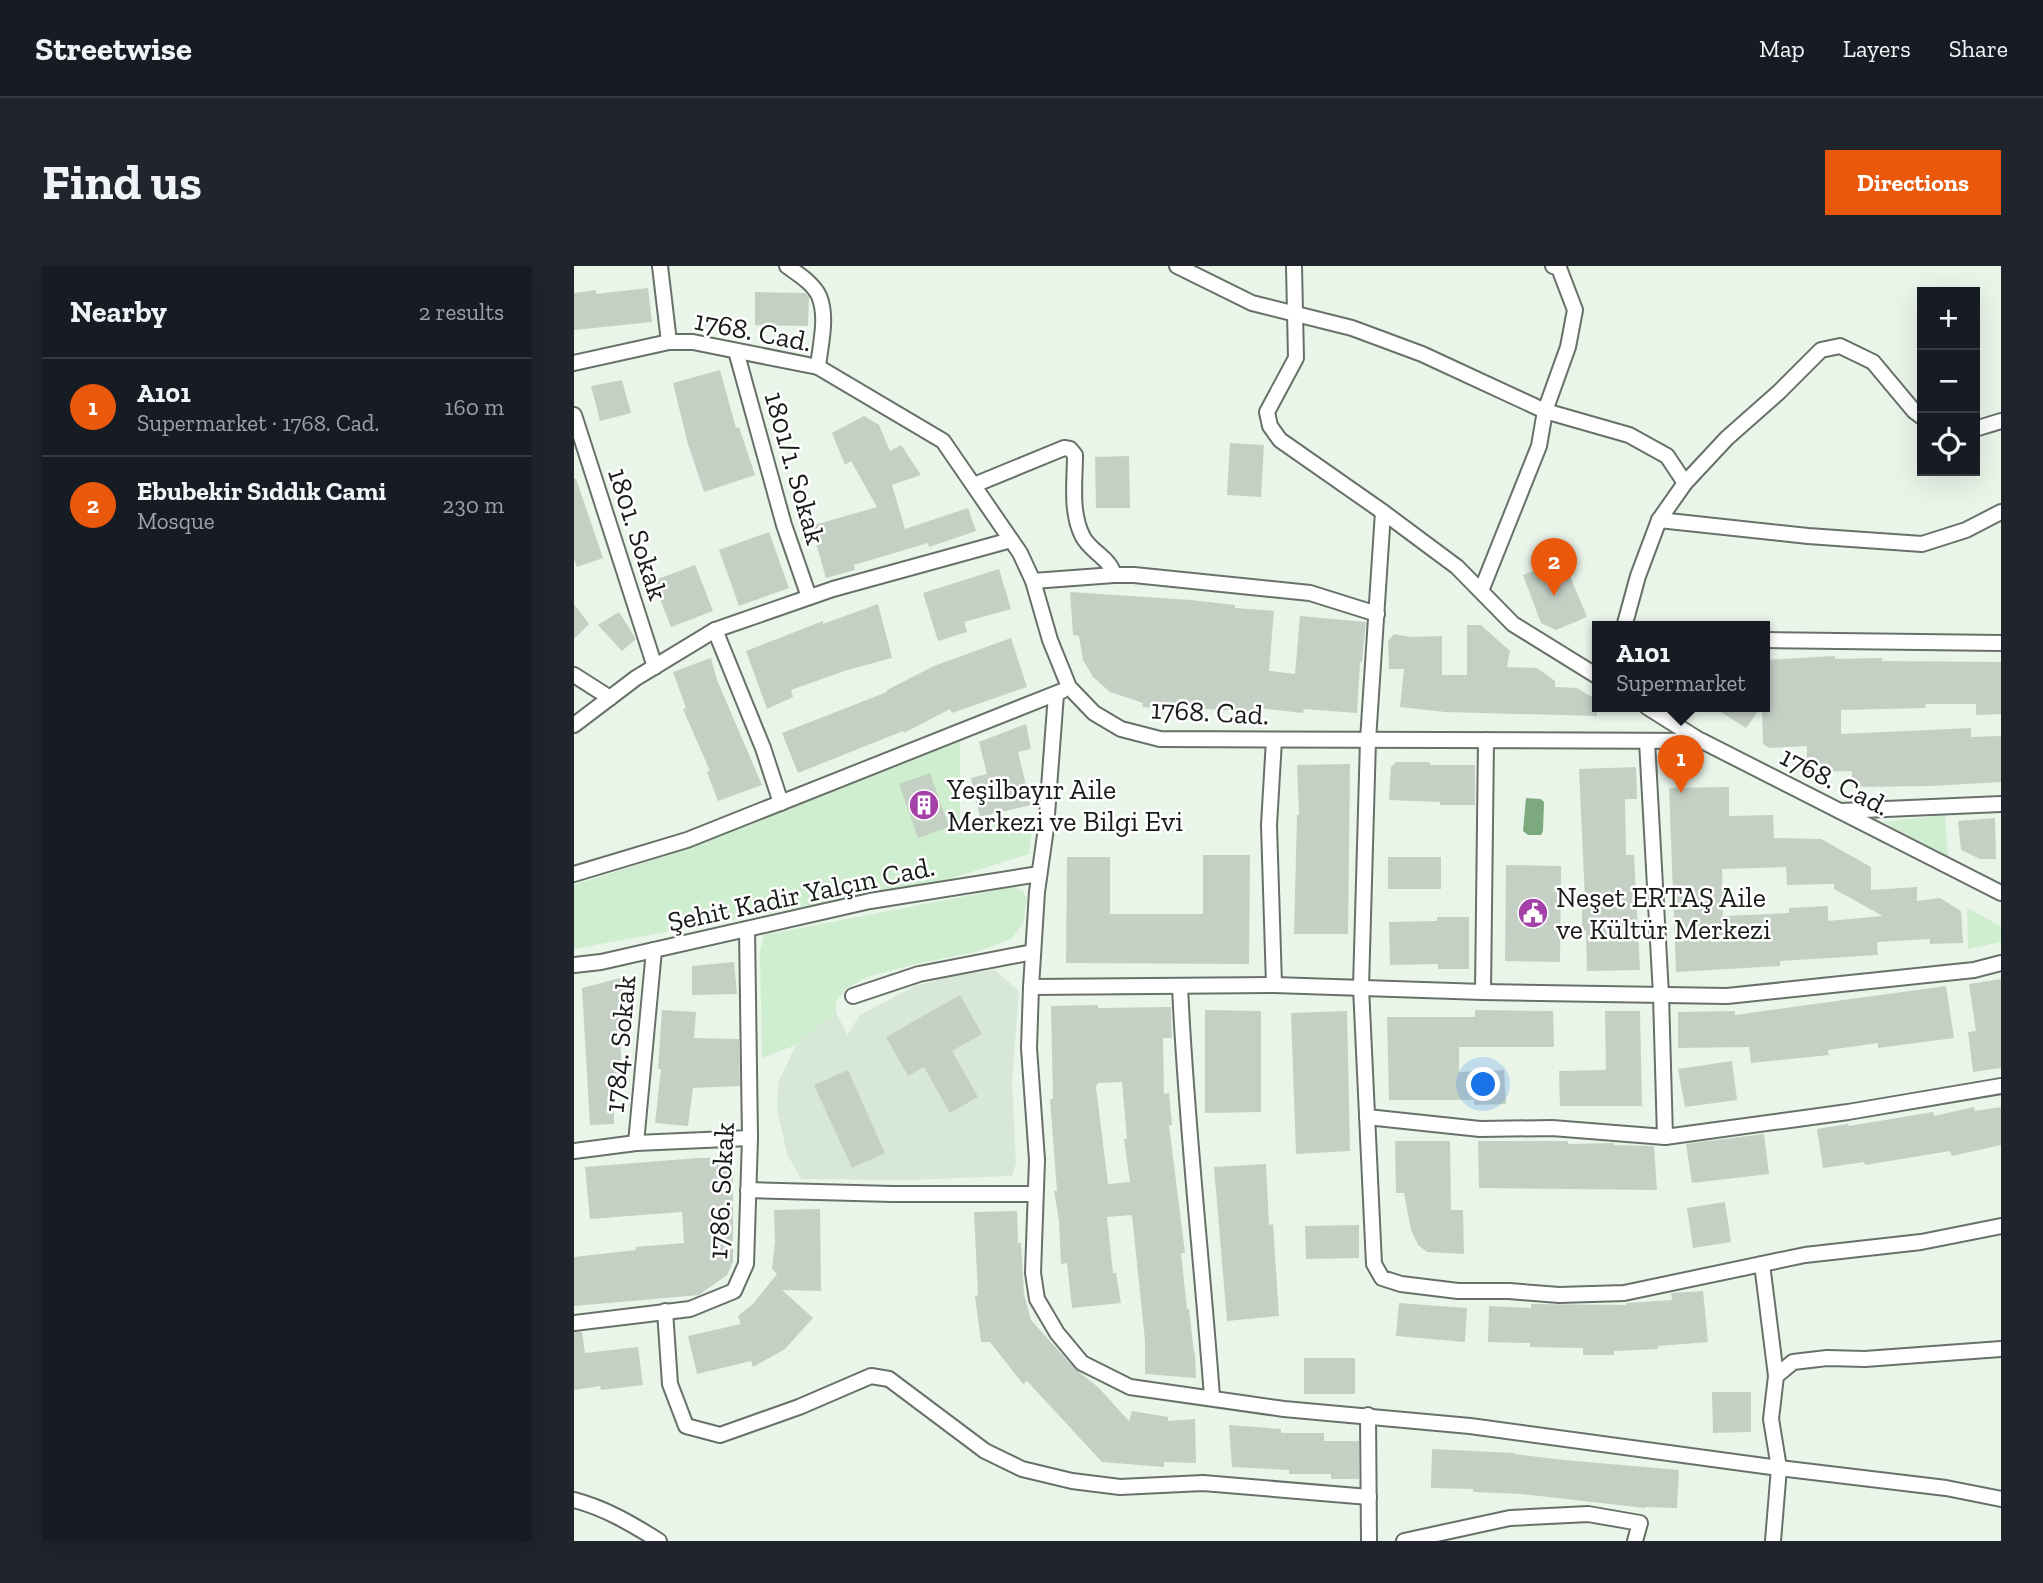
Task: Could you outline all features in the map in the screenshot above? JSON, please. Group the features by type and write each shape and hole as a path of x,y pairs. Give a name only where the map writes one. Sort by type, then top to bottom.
{"street":[{"path":"660,266 669,342"},
{"path":"787,266 804,278 819,296 823,323 818,367"},
{"path":"1177,266 1252,303 1352,328 1415,351 1545,411 1629,435 1667,456 1685,483"},
{"path":"1294,266 1296,358 1267,412 1270,426 1280,440 1457,567 1513,624 1592,673"},
{"path":"1480,591 1539,446 1545,411 1568,347 1575,310 1559,268 1553,266"},
{"name":"1768. Cad.","path":"574,363 669,342 693,342 818,367 943,441 1011,540 1033,581 1063,691 1121,729 1160,739 1702,741 2001,893"},
{"path":"1626,621 1659,520 1685,483 1727,438 1821,350 1840,345 1872,362 1917,413"},
{"name":"1801/1. Sokak","path":"736,351 784,526 809,597"},
{"name":"1801. Sokak","path":"574,415 655,667"},
{"path":"1980,427 2001,421"},
{"path":"974,485 1064,448 1070,449 1074,455 1074,497 1083,537 1112,566 1114,575"},
{"path":"1383,512 1368,740 1362,987 1374,1264 1382,1278 1401,1284 1458,1291 1559,1295 1624,1293 1805,1255 1921,1242 2001,1226"},
{"path":"1659,520 1808,536 1922,544 1966,530 2001,512"},
{"path":"574,726 655,667 715,630 809,597 1011,540"},
{"path":"1033,581 1114,575 1310,593 1377,614"},
{"path":"715,630 763,748 781,803"},
{"path":"1770,640 2001,643"},
{"path":"574,675 611,698"},
{"path":"574,874 687,840 1063,691 1039,874 1031,987 1029,1048 1037,1160 1033,1273 1037,1299 1057,1333 1082,1363 1130,1387 1284,1409 1470,1426 1945,1488 2001,1499"},
{"path":"1655,712 1702,741"},
{"path":"1274,740 1269,825 1274,985"},
{"path":"1483,992 1486,740"},
{"path":"1647,741 1661,995 1665,1137"},
{"path":"1838,811 2001,804"},
{"name":"Şehit Kadir Yalçın Cad.","path":"574,965 654,950 870,901 1039,874"},
{"name":"1786. Sokak","path":"574,1323 690,1309 734,1291 746,1264 750,1138 747,929"},
{"name":"1784. Sokak","path":"636,1143 654,950"},
{"path":"853,996 919,974 1033,952"},
{"path":"1031,987 1274,985 1727,996 1974,970 2001,963"},
{"path":"1180,986 1184,1090 1212,1397"},
{"path":"1367,1117 1480,1129 1552,1128 1665,1137 1848,1112 2001,1086"},
{"path":"574,1151 636,1143 750,1138"},
{"path":"748,1190 1034,1194"},
{"path":"1762,1264 1776,1376 1771,1419 1779,1468 1773,1541"},
{"path":"665,1311 670,1384 686,1426 720,1435 799,1407 871,1376 889,1379 985,1451 1022,1469 1072,1481 1120,1487 1203,1483 1369,1497"},
{"path":"1776,1376 1793,1362 2001,1349"},
{"path":"1368,1415 1369,1541"},
{"path":"574,1500 626,1520 659,1541"},
{"path":"1404,1541 1510,1518 1588,1514 1640,1523 1635,1541"}],"shaded area":[{"path":"960,741 960,829 1033,820 1029,854 939,882 574,949 574,885 668,855"},
{"path":"1526,798 1541,799 1544,802 1541,835 1528,835 1523,831"},
{"path":"1945,815 1948,856 1883,822"},
{"path":"1013,887 1022,890 1027,898 1023,924 1011,939 976,952 867,977 846,989 836,1001 836,1012 796,1045 762,1058 760,952 764,935"},
{"path":"1967,908 2001,926 2001,942 1968,949"},
{"path":"995,970 1019,991 1012,1081 1016,1163 1012,1176 910,1180 801,1179 787,1154 777,1109 778,1083 796,1045 836,1012 847,1035 860,1015 915,986 953,976"}],"building":[{"path":"648,288 652,322 574,330 574,293 596,290 596,294"},
{"path":"755,292 805,293 809,297 808,326 755,325"},
{"path":"720,370 736,428 739,427 755,475 704,492 688,444 673,383"},
{"path":"622,380 631,413 600,421 591,386"},
{"path":"864,416 879,425 890,451 901,445 921,475 892,485 905,529 968,508 976,531 929,547 928,543 854,565 855,570 826,578 811,526 877,507 851,461 845,465 832,433"},
{"path":"1230,443 1264,445 1261,497 1227,495"},
{"path":"1129,456 1130,508 1096,508 1095,457"},
{"path":"574,479 603,558 577,567 574,559"},
{"path":"769,532 789,588 739,606 719,550"},
{"path":"1563,559 1587,617 1556,630 1541,623 1523,575"},
{"path":"695,565 713,611 671,627 653,581"},
{"path":"999,569 1011,609 964,622 967,632 938,641 923,593"},
{"path":"1070,592 1191,600 1235,605 1235,608 1274,611 1269,671 1295,674 1300,616 1366,622 1357,713 1304,709 1303,713 1258,708 1258,712 1142,707 1143,703 1110,692 1093,677 1083,660 1079,636 1073,635"},
{"path":"574,604 589,624 574,639"},
{"path":"878,604 892,658 847,670 791,690 793,697 767,709 746,651 823,621 823,624"},
{"path":"619,612 636,639 622,651 598,625"},
{"path":"1467,625 1481,625 1510,651 1507,667 1537,668 1555,681 1555,687 1577,688 1592,697 1592,712 1597,712 1597,716 1445,712 1400,707 1404,669 1389,669 1388,641 1394,634 1411,637 1442,636 1442,675 1467,675"},
{"path":"1011,638 1027,687 952,713 950,709 904,733 903,731 798,773 782,733 887,692 934,666"},
{"path":"1835,656 1835,659 1882,658 1882,661 2001,662 2001,714 1976,715 1976,704 1925,704 1926,708 1841,710 1841,734 1971,728 1971,737 2001,736 2001,782 1852,787 1852,771 1807,772 1807,746 1769,748 1763,744 1762,712 1770,712 1770,660"},
{"path":"711,658 717,680 762,785 718,801 707,772 710,771 683,709 686,708 673,672"},
{"path":"1721,712 1757,712 1746,728"},
{"path":"1026,724 1031,749 1018,752 1031,805 980,817 971,778 987,774 979,742"},
{"path":"1396,762 1475,765 1475,805 1389,800 1391,767"},
{"path":"1350,764 1348,934 1294,934 1299,815 1297,765"},
{"path":"1636,767 1637,799 1625,799 1626,855 1634,855 1640,970 1587,971 1586,931 1582,931 1582,899 1585,899 1579,769"},
{"name":"Yeşilbayır Aile Merkezi ve Bilgi Evi","path":"930,773 949,827 918,838 899,784"},
{"path":"1729,787 1729,816 1773,815 1774,838 1821,839 1871,867 1871,890 1917,887 1917,901 1940,898 1961,911 1963,943 1930,944 1930,939 1877,942 1878,955 1780,961 1780,966 1676,972 1669,788","holes":["1786,867 1787,885 1834,884 1834,889 1883,916 1828,921 1828,906 1789,908 1789,913 1723,916 1722,869"]},
{"path":"1995,818 1996,859 1980,859 1961,850 1958,821"},
{"path":"1203,855 1250,855 1249,964 1066,963 1067,857 1110,857 1110,914 1203,914"},
{"path":"1388,857 1441,857 1441,889 1388,889"},
{"name":"Neşet ERTAŞ Aile ve Kültür Merkezi","path":"1506,865 1561,866 1560,962 1505,961"},
{"path":"1437,917 1469,917 1469,969 1438,969 1438,964 1390,965 1389,922 1437,921"},
{"path":"734,962 737,994 692,995 692,966"},
{"path":"624,977 625,1019 619,1020 622,1073 614,1074 614,1124 590,1125 582,988"},
{"path":"2001,979 2001,1068 1973,1072 1968,1032 1976,1031 1969,984"},
{"path":"1946,986 1954,1038 1878,1048 1878,1043 1828,1050 1829,1055 1751,1063 1749,1047 1678,1048 1678,1012 1735,1011 1735,1015"},
{"path":"960,995 982,1034 952,1051 978,1097 950,1113 924,1067 908,1076 886,1037"},
{"path":"1051,1006 1171,1007 1172,1038 1163,1038 1164,1094 1169,1093 1172,1125 1169,1125 1185,1253 1181,1253 1196,1378 1145,1374 1145,1341 1132,1215 1107,1217 1113,1273 1116,1273 1121,1303 1072,1308 1067,1263 1061,1264 1059,1221 1054,1191 1057,1191 1050,1099 1053,1099","holes":["1122,1082 1127,1139 1124,1139 1130,1182 1108,1184 1096,1087 1098,1083"]},
{"path":"662,1010 696,1012 694,1038 739,1039 740,1086 693,1088 688,1126 655,1123 661,1069 658,1069"},
{"path":"1205,1010 1261,1011 1261,1112 1205,1113"},
{"path":"1475,1010 1553,1011 1554,1047 1459,1047 1459,1072 1504,1070 1506,1104 1474,1105 1474,1100 1389,1100 1387,1017 1475,1017"},
{"path":"1347,1011 1350,1151 1296,1154 1291,1013"},
{"path":"1605,1011 1640,1011 1642,1106 1560,1106 1559,1071 1606,1070"},
{"path":"1732,1061 1737,1100 1685,1107 1678,1069"},
{"path":"848,1070 885,1153 852,1168 814,1085"},
{"path":"1974,1107 1975,1111 2001,1107 2001,1145 1952,1156 1950,1151 1865,1165 1864,1162 1823,1168 1817,1129 1933,1112 1934,1116"},
{"path":"1764,1134 1769,1174 1692,1183 1686,1144"},
{"path":"1395,1141 1450,1141 1451,1210 1463,1210 1464,1254 1427,1252 1418,1245 1411,1230 1404,1193 1396,1193"},
{"path":"1478,1141 1568,1141 1568,1144 1654,1146 1657,1190 1479,1188"},
{"path":"698,1158 733,1158 733,1262 727,1275 699,1295 574,1306 574,1257 636,1250 635,1247 684,1243 682,1212 590,1219 585,1167"},
{"path":"1266,1164 1269,1225 1273,1224 1279,1316 1227,1321 1214,1167"},
{"path":"1725,1202 1731,1242 1693,1248 1687,1208"},
{"path":"820,1209 821,1291 782,1290 813,1318 785,1349 753,1367 751,1361 697,1374 688,1336 741,1324 738,1316 753,1304 777,1274 772,1269 774,1210"},
{"path":"1017,1211 1024,1294 1031,1320 1075,1369 1098,1387 1129,1421 1132,1411 1168,1417 1168,1421 1195,1419 1196,1463 1164,1462 1164,1467 1102,1462 1027,1381 1023,1384 990,1342 981,1342 975,1296 978,1295 974,1212"},
{"path":"1359,1225 1359,1258 1306,1259 1305,1226"},
{"path":"1703,1291 1708,1342 1658,1346 1658,1349 1614,1351 1614,1355 1583,1355 1583,1348 1530,1347 1530,1343 1488,1342 1489,1306 1531,1308 1531,1304 1626,1305 1672,1300 1671,1293"},
{"path":"1399,1303 1467,1308 1465,1342 1396,1336"},
{"path":"574,1332 582,1332 585,1353 638,1347 643,1385 601,1390 600,1386 574,1390"},
{"path":"1304,1358 1355,1358 1355,1394 1304,1394"},
{"path":"1712,1392 1751,1392 1751,1432 1713,1433"},
{"path":"1229,1425 1281,1429 1281,1433 1324,1433 1324,1441 1359,1441 1359,1479 1331,1479 1331,1474 1289,1474 1289,1470 1232,1467"},
{"path":"1432,1449 1514,1453 1679,1470 1677,1508 1645,1508 1521,1494 1473,1492 1473,1489 1431,1488"}],"place":[{"name":"Ebubekir Sıddık Cami","path":"1554,596"},
{"name":"A101","path":"1681,793"},
{"name":"Yeşilbayır Aile Merkezi ve Bilgi Evi","path":"924,805"},
{"name":"Neşet ERTAŞ Aile ve Kültür Merkezi","path":"1533,913"}]}
